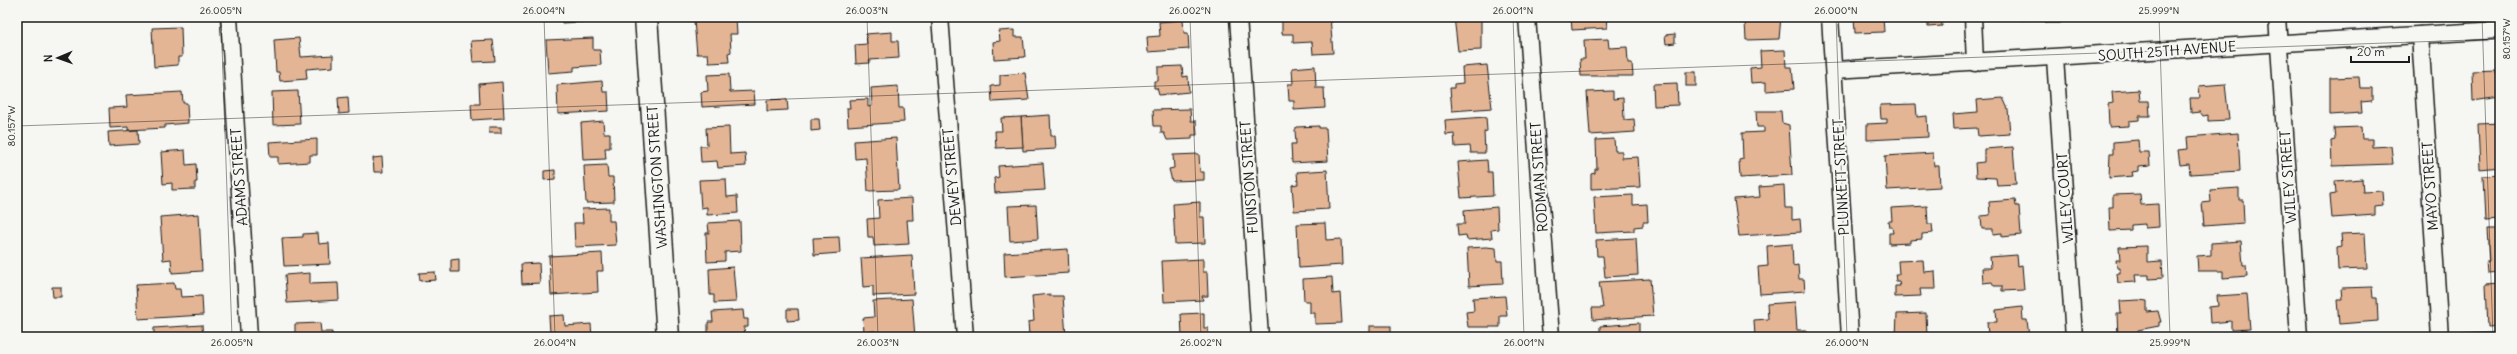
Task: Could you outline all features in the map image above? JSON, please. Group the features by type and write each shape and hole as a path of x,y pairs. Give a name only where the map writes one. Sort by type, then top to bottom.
{"street":[{"name":"ADAMS STREET","path":"229,17 249,337"},
{"name":"WASHINGTON STREET","path":"646,17 668,337"},
{"name":"DEWEY STREET","path":"940,17 965,337"},
{"name":"FUNSTON STREET","path":"1238,17 1260,337"},
{"name":"RODMAN STREET","path":"1527,17 1551,337"},
{"name":"PLUNKETT STREET","path":"1830,17 1850,337"},
{"path":"1974,17 1975,62"},
{"name":"WILEY STREET","path":"2277,17 2299,337"},
{"name":"SOUTH 25TH AVENUE","path":"1834,70 2055,58 2500,30"},
{"name":"MAYO STREET","path":"2420,35 2440,337"},
{"name":"WILEY COURT","path":"2055,58 2074,337"}],"building":[{"path":"562,17 594,17 594,21 562,23"},
{"path":"997,17 1034,17 1034,18 997,20"},
{"path":"1291,17 1330,17 1333,53 1313,54 1312,42 1293,43 1293,34 1282,34 1282,19"},
{"path":"1454,17 1481,17 1481,50 1458,51"},
{"path":"1571,17 1606,17 1607,28 1572,30"},
{"path":"1753,17 1781,17 1779,39 1746,40 1745,22 1753,21"},
{"path":"1854,17 1883,17 1884,32 1855,33"},
{"path":"1912,17 1941,17 1942,26 1928,27 1928,18"},
{"path":"2021,17 2036,17 2036,19 2021,20"},
{"path":"2046,17 2060,17 2060,23 2046,23"},
{"path":"2077,17 2089,17 2089,19 2078,20"},
{"path":"736,19 737,34 730,34 731,52 728,53 729,62 709,63 708,54 697,54 694,21"},
{"path":"1183,20 1184,33 1188,33 1189,49 1148,52 1147,37 1160,36 1159,22"},
{"path":"181,27 182,57 178,57 178,65 154,67 152,28"},
{"path":"1014,30 1014,37 1023,37 1025,57 994,59 993,42 1000,41 999,31"},
{"path":"892,32 892,41 898,41 899,58 869,60 869,63 856,64 855,45 867,44 866,34"},
{"path":"1675,34 1675,43 1666,44 1665,35"},
{"path":"299,38 301,57 333,55 333,67 306,69 307,79 280,81 279,72 276,72 274,40"},
{"path":"593,38 593,50 600,50 601,65 574,67 574,71 548,73 546,40"},
{"path":"1608,39 1609,48 1627,47 1628,63 1632,63 1633,76 1581,76 1580,59 1585,59 1584,40"},
{"path":"493,40 495,61 473,62 471,41"},
{"path":"1785,50 1786,67 1792,67 1794,89 1766,91 1766,82 1751,83 1750,68 1761,67 1760,51"},
{"path":"1487,65 1492,108 1452,111 1450,88 1454,88 1454,84 1463,83 1462,67"},
{"path":"1182,66 1183,77 1188,76 1189,92 1159,95 1157,88 1154,88 1154,81 1158,81 1158,67"},
{"path":"1315,66 1316,88 1324,88 1325,108 1294,110 1294,101 1289,101 1288,84 1293,84 1292,68"},
{"path":"2496,70 2496,73 2500,73 2500,97 2473,101 2472,71"},
{"path":"1686,72 1696,72 1696,86 1686,86"},
{"path":"1025,73 1029,100 992,102 991,86 1000,85 1000,75"},
{"path":"729,74 730,92 754,91 755,104 702,107 701,92 708,91 707,75"},
{"path":"2359,77 2360,88 2372,88 2372,101 2361,102 2362,113 2330,115 2330,78"},
{"path":"602,81 603,92 608,92 609,111 558,114 557,85"},
{"path":"502,82 504,118 472,120 471,104 480,104 479,84"},
{"path":"1677,83 1678,105 1654,106 1653,84"},
{"path":"2225,84 2229,120 2208,121 2208,115 2203,116 2200,112 2191,113 2190,98 2200,98 2199,86"},
{"path":"898,86 899,108 903,108 904,122 848,126 847,108 850,108 849,100 868,99 868,107 872,106 871,88"},
{"path":"2139,90 2140,101 2149,101 2150,116 2139,116 2139,120 2129,121 2129,126 2109,127 2108,104 2113,103 2112,92"},
{"path":"298,91 300,124 273,125 272,92"},
{"path":"1613,91 1613,99 1623,98 1624,120 1634,119 1635,132 1590,135 1587,92"},
{"path":"182,92 183,103 187,103 188,123 165,125 165,128 128,130 128,127 110,128 109,108 127,107 126,95"},
{"path":"348,97 349,113 339,114 338,98"},
{"path":"2003,98 2008,109 2010,134 1978,136 1977,128 1954,129 1953,114 1978,112 1977,100"},
{"path":"787,99 788,110 767,111 767,100"},
{"path":"1916,104 1917,117 1927,116 1928,137 1867,140 1867,124 1887,123 1887,119 1881,119 1880,105"},
{"path":"1190,109 1191,121 1196,121 1197,135 1192,135 1192,139 1167,140 1164,133 1161,133 1161,126 1154,126 1153,110"},
{"path":"1756,111 1781,111 1782,123 1789,125 1792,175 1740,178 1739,160 1743,159 1742,133 1764,132 1764,127 1757,127"},
{"path":"1050,115 1051,136 1055,136 1056,149 1023,151 1021,117"},
{"path":"1021,117 1023,147 996,148 995,131 1002,131 1001,118"},
{"path":"1486,117 1487,131 1484,132 1485,153 1471,153 1470,146 1455,147 1454,134 1446,135 1445,120"},
{"path":"811,119 819,119 820,130 811,131"},
{"path":"603,121 604,133 610,133 610,148 605,148 606,159 583,160 581,123"},
{"path":"2500,123 2500,167 2480,169 2478,124"},
{"path":"1319,126 1319,128 1326,128 1328,161 1292,163 1291,144 1296,144 1295,130 1297,127"},
{"path":"489,127 501,127 501,133 489,133"},
{"path":"729,127 730,154 745,153 746,166 718,168 717,161 701,162 700,146 707,146 706,128"},
{"path":"2361,127 2362,139 2372,139 2372,147 2391,146 2393,164 2332,166 2331,141 2335,140 2334,128"},
{"path":"138,130 139,144 109,146 108,132"},
{"path":"2238,133 2240,171 2190,174 2189,164 2180,165 2178,150 2188,149 2187,137"},
{"path":"896,138 899,190 868,191 866,158 855,159 854,141"},
{"path":"317,139 317,155 310,155 310,162 278,164 278,157 270,157 269,142"},
{"path":"1614,139 1615,151 1622,151 1622,158 1638,157 1640,187 1591,189 1591,174 1595,173 1595,169 1597,169 1596,140"},
{"path":"2138,140 2139,152 2149,152 2150,166 2139,167 2139,171 2132,172 2133,176 2109,178 2110,154 2113,154 2113,142"},
{"path":"2013,147 2016,184 1997,185 1996,178 1976,177 1975,163 1984,162 1984,149"},
{"path":"185,150 186,165 196,164 197,182 195,182 195,189 172,190 172,183 163,184 161,152"},
{"path":"1933,153 1934,166 1939,166 1940,187 1887,190 1885,156"},
{"path":"1199,154 1200,172 1204,172 1204,180 1172,181 1169,169 1174,168 1173,155"},
{"path":"382,157 383,172 374,172 373,158"},
{"path":"1487,160 1488,172 1492,172 1493,196 1461,198 1458,162"},
{"path":"1043,163 1045,190 995,193 994,178 999,177 998,166"},
{"path":"607,165 608,177 613,177 614,202 586,203 584,166"},
{"path":"555,170 555,179 544,180 544,171"},
{"path":"1327,170 1329,209 1294,211 1292,185 1298,184 1297,172"},
{"path":"2500,175 2500,220 2485,221 2483,176"},
{"path":"726,179 727,197 737,196 738,213 707,215 707,207 701,208 699,180"},
{"path":"2362,179 2363,192 2382,191 2383,205 2375,206 2375,215 2332,218 2330,195 2336,194 2335,181"},
{"path":"1784,185 1785,208 1792,208 1792,220 1800,219 1801,232 1739,236 1734,199 1760,197 1759,187"},
{"path":"2239,188 2239,200 2243,200 2244,223 2204,226 2202,203 2211,202 2210,190"},
{"path":"2140,194 2141,205 2158,204 2159,227 2145,228 2145,224 2131,225 2131,230 2110,231 2109,207 2113,207 2113,195"},
{"path":"1633,195 1633,205 1647,204 1648,222 1643,222 1643,226 1634,227 1634,231 1596,233 1594,197"},
{"path":"912,198 913,220 907,220 909,244 874,246 873,237 868,237 867,219 879,218 878,200"},
{"path":"2015,200 2016,206 2019,206 2021,235 2002,237 2002,233 1993,234 1993,229 1982,229 1981,216 1990,215 1989,202"},
{"path":"1200,202 1200,217 1204,217 1205,243 1175,244 1173,204"},
{"path":"1036,205 1038,239 1010,241 1008,206"},
{"path":"1927,206 1928,224 1932,224 1933,233 1922,234 1922,239 1910,240 1910,243 1889,244 1889,233 1893,233 1892,227 1889,227 1888,221 1892,221 1891,208"},
{"path":"1497,207 1498,229 1491,230 1492,238 1467,240 1466,235 1458,236 1457,224 1465,224 1464,210"},
{"path":"609,208 609,221 614,221 616,245 575,247 574,223 583,223 582,209"},
{"path":"199,214 202,271 172,273 171,259 163,260 160,217"},
{"path":"740,221 741,251 725,252 725,261 707,262 706,233 709,233 708,223"},
{"path":"1325,223 1326,240 1341,239 1342,265 1299,268 1297,224"},
{"path":"2487,229 2500,229 2500,272 2487,273 2486,261 2489,261"},
{"path":"318,233 319,244 329,243 330,264 284,266 282,238 303,237 303,234"},
{"path":"2365,233 2367,269 2338,270 2337,247 2342,246 2341,234"},
{"path":"839,237 840,253 814,255 813,238"},
{"path":"1636,238 1638,275 1605,277 1603,256 1597,256 1596,240"},
{"path":"2241,241 2243,265 2246,265 2247,276 2223,278 2223,271 2198,271 2197,256 2211,255 2211,243"},
{"path":"1792,244 1793,266 1798,265 1799,279 1804,279 1805,291 1760,294 1758,267 1768,266 1767,246"},
{"path":"2147,246 2147,262 2162,261 2163,278 2149,279 2149,275 2135,275 2136,282 2118,283 2117,273 2120,273 2120,268 2117,268 2116,260 2120,260 2119,247"},
{"path":"1467,248 1496,248 1497,261 1502,261 1503,284 1469,286"},
{"path":"1068,249 1069,273 1005,277 1004,253"},
{"path":"602,253 603,271 597,271 598,292 551,295 549,256"},
{"path":"912,255 914,294 873,296 873,286 863,287 861,258"},
{"path":"2017,255 2018,266 2022,265 2024,290 2002,291 2002,286 1994,286 1992,282 1983,283 1982,268 1991,268 1990,257"},
{"path":"459,259 459,272 451,272 451,260"},
{"path":"1203,259 1203,272 1207,272 1208,296 1202,296 1203,300 1164,302 1162,261"},
{"path":"1923,260 1924,272 1935,271 1936,289 1920,289 1921,296 1895,297 1895,286 1900,286 1899,281 1896,281 1895,274 1899,274 1898,261"},
{"path":"539,263 540,283 522,284 521,264"},
{"path":"733,267 736,302 714,303 714,295 710,295 709,269"},
{"path":"435,272 436,280 420,281 419,273"},
{"path":"310,273 310,284 338,283 339,300 287,303 285,275"},
{"path":"1332,277 1333,294 1340,293 1342,323 1315,324 1315,313 1310,313 1310,301 1304,301 1303,279"},
{"path":"1650,279 1653,316 1593,320 1592,308 1603,308 1599,282"},
{"path":"174,283 175,289 180,289 181,297 202,296 203,315 138,319 136,285"},
{"path":"2500,283 2500,326 2488,327 2486,284"},
{"path":"52,287 61,287 61,297 53,297"},
{"path":"2372,287 2373,298 2377,298 2378,321 2339,324 2337,300 2342,300 2341,288"},
{"path":"1050,294 1050,296 1063,296 1066,337 1026,337 1029,335 1028,322 1034,321 1032,296"},
{"path":"2247,294 2250,329 2231,330 2231,321 2210,323 2209,307 2218,306 2217,296"},
{"path":"1505,296 1507,316 1500,316 1500,327 1468,327 1466,312 1474,311 1473,298"},
{"path":"912,299 915,337 875,337 875,331 864,332 863,318 874,317 873,301"},
{"path":"2120,301 2147,301 2147,312 2158,311 2161,322 2159,322 2159,326 2138,330 2138,336 2118,337 2117,314 2121,314"},
{"path":"1795,302 1797,330 1807,330 1807,337 1755,337 1754,320 1768,319 1767,304"},
{"path":"2022,307 2023,320 2027,320 2029,337 1988,336 1987,322 1997,322 1996,310"},
{"path":"787,309 798,309 799,320 787,321"},
{"path":"743,310 744,319 748,319 748,327 744,327 745,337 708,337 708,322 713,322 712,312"},
{"path":"1204,313 1204,328 1208,328 1209,337 1182,337 1181,314"},
{"path":"1926,313 1927,337 1896,337 1897,314"},
{"path":"564,315 565,326 591,324 592,337 546,337 546,334 550,333 549,316"},
{"path":"320,323 321,332 332,332 332,337 290,337 289,334 295,334 295,324"},
{"path":"1639,323 1639,337 1600,337 1600,326"},
{"path":"202,325 203,337 154,337 154,328"},
{"path":"1370,326 1391,326 1391,337 1370,337"},
{"path":"1502,334 1503,337 1454,337"}]}
